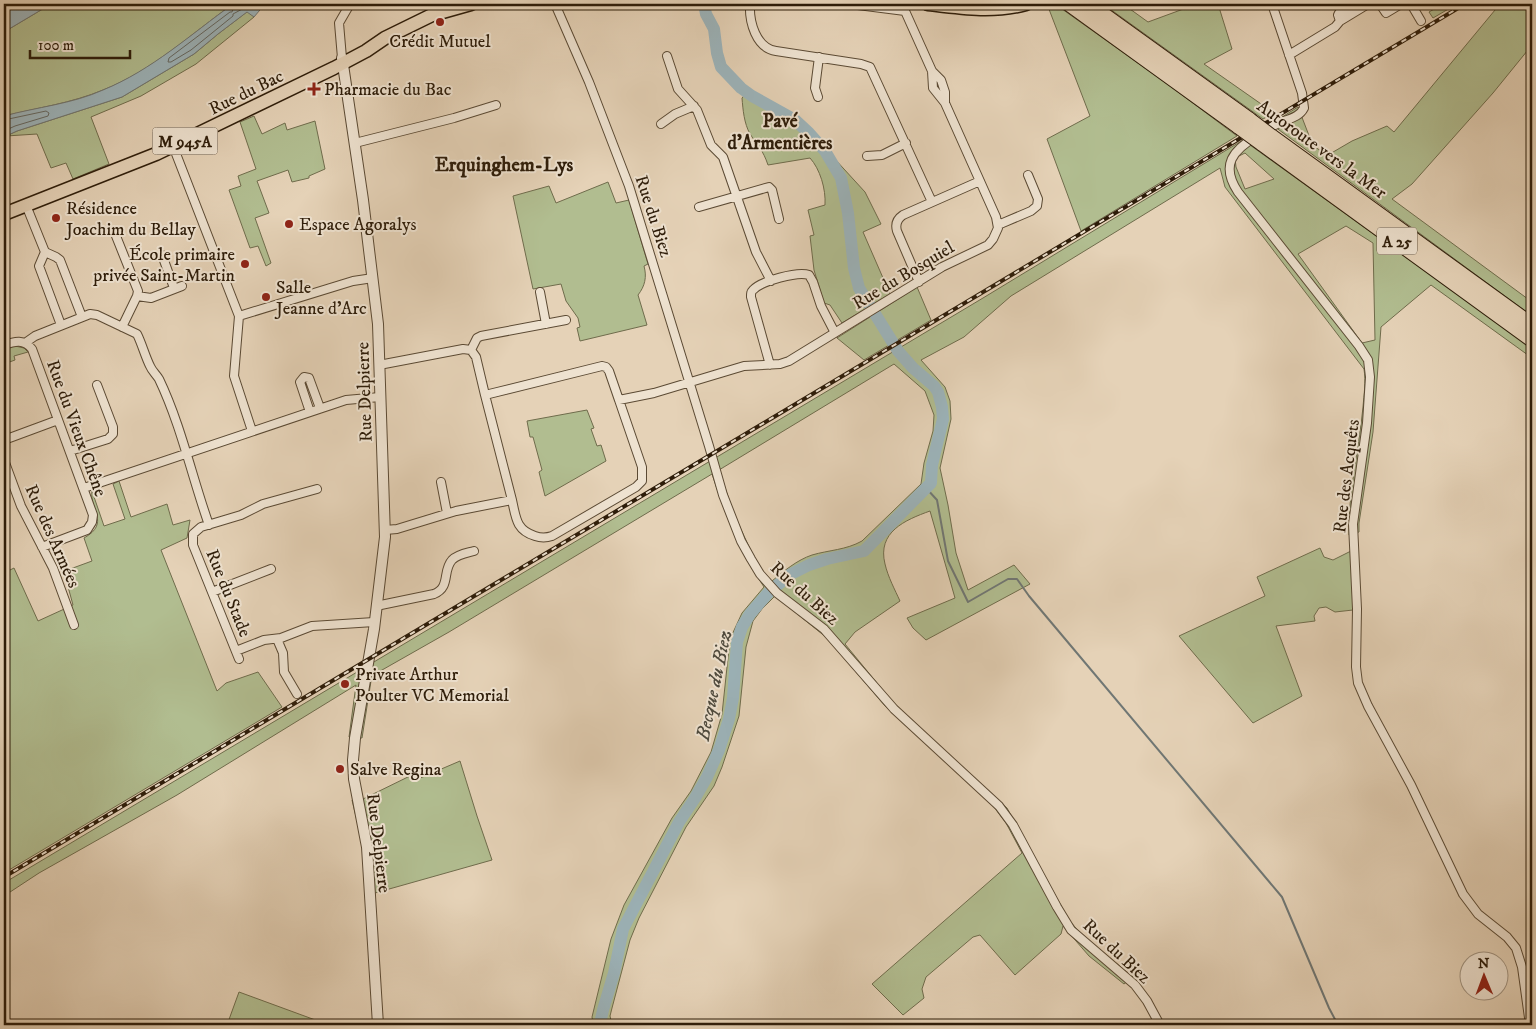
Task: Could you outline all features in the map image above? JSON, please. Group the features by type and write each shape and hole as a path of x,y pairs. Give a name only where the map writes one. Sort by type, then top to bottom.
{"highway":[{"name":"A 25","path":"1069,4 1266,139 1532,340"},
{"name":"Autoroute vers la Mer","path":"1089,4 1244,124"},
{"name":"Autoroute vers la Mer","path":"1266,139 1532,325"}],"main road":[{"name":"M 945A","path":"342,61 440,7 471,4"},
{"path":"928,4 986,10 1026,4"},
{"path":"984,4 1002,4"},
{"name":"Rue du Bac","path":"4,214 50,202 94,180 172,146 302,83 342,61"},
{"name":"Rue du Bac","path":"4,220 28,208"}],"street":[{"path":"342,61 339,23 350,4"},
{"name":"Rue du Biez","path":"555,4 589,82 629,186 729,510 751,559 777,593 820,625 894,709 999,806 1013,825 1067,925 1081,940 1135,985 1160,1025"},
{"path":"750,4 750,16 756,33 759,41 766,48 870,67 932,202"},
{"path":"850,4 905,8 932,71 941,80 944,87 945,103 998,224 1031,211 1037,206 1038,199 1028,175"},
{"name":"Rue des Acquêts","path":"1272,4 1304,100 1303,110 1299,115 1272,126 1240,146 1231,160 1231,179 1238,192 1368,360 1370,373 1368,410 1354,509 1353,529 1358,683 1368,706 1411,785 1463,894 1478,914 1507,937 1517,951 1522,966 1530,1025"},
{"path":"1340,21 1339,12 1352,4"},
{"path":"1289,55 1335,28 1340,21 1368,4"},
{"path":"1380,4 1386,13 1401,4"},
{"path":"1411,4 1421,21"},
{"path":"667,56 678,89 700,115 712,145 722,157 756,252 771,281"},
{"path":"818,98 815,88 819,57"},
{"name":"Rue Delpierre","path":"342,61 355,143 378,319 385,530 383,564 353,760 354,778 366,847 378,1025"},
{"path":"355,143 454,118 496,104"},
{"path":"661,124 675,114 694,106"},
{"path":"867,156 882,155 906,143"},
{"path":"172,146 239,316 234,376 252,431"},
{"path":"919,282 897,231 896,226 900,217 980,181"},
{"path":"699,207 770,187 779,219"},
{"path":"28,208 45,252 39,266 61,325"},
{"name":"Rue du Bosquiel","path":"619,400 648,394 744,366 780,364 789,361 947,264 988,245 995,235 998,224"},
{"path":"114,231 137,286 137,296 122,326"},
{"path":"4,345 17,341 25,343 35,336 82,317 60,260 45,252"},
{"path":"137,296 151,298 178,287 162,255"},
{"path":"770,365 751,294 756,287 797,274 804,273 811,276 821,306 835,333"},
{"path":"239,316 353,281 373,278"},
{"path":"540,292 546,324"},
{"name":"Rue du Stade","path":"82,317 94,315 122,326 138,335 158,378 192,470 209,525 196,530 192,540 238,655 265,640 276,639 312,626 374,622"},
{"path":"472,350 477,338 481,336 566,320"},
{"name":"Rue du Vieux Chêne","path":"25,343 32,349 93,515 89,528 81,533 42,547"},
{"path":"379,365 463,349 472,350"},
{"path":"472,350 476,357 485,395 518,523 521,528 536,536 549,538 639,485 642,481 643,471 606,367 602,366 485,395"},
{"path":"310,412 300,382 304,377 309,378 320,408"},
{"path":"70,452 108,439 113,434 113,427 97,385"},
{"path":"84,488 349,399 380,397"},
{"path":"4,440 58,420"},
{"name":"Rue des Armées","path":"4,460 24,512 53,568 74,625"},
{"path":"441,482 447,513"},
{"path":"209,525 244,514 263,504 317,488"},
{"path":"385,530 397,529 447,513 512,500"},
{"path":"376,606 434,594 440,591 444,586 451,561 461,555 474,551"},
{"path":"212,592 271,569"},
{"path":"276,639 282,653 284,672 297,694"}],"green space":[{"path":"51,4 233,4 171,51 121,82 79,98 4,116 4,32"},
{"path":"1047,4 1055,4 1237,136 1081,231 1047,139 1090,116"},
{"path":"1103,4 1123,4 1148,22 1197,4 1218,4 1232,49 1204,64 1274,113 1263,119"},
{"path":"1443,4 1457,4 1433,18 1429,12"},
{"path":"1500,4 1532,4 1532,45 1493,93 1412,184 1392,199 1532,302 1532,316 1271,124 1298,107 1313,146 1328,155 1352,141 1387,126 1394,132"},
{"path":"248,11 254,17 196,64 141,96 91,117 109,164 73,179 66,163 51,168 37,134 6,136 122,97 194,54"},
{"path":"750,89 801,122 865,192 881,224 863,232 890,294 842,323 830,305 824,303 814,270 810,236 814,235 808,210 825,205 822,180 810,158 768,165 750,134 745,121 742,98"},
{"path":"254,116 262,134 285,123 287,130 315,121 325,169 309,176 309,178 292,182 288,170 257,181 269,213 255,218 271,263 266,266 258,246 250,248 229,190 241,186 238,176 256,169 240,122"},
{"path":"1243,140 1532,348 1532,358 1431,285 1381,327 1373,432 1359,532 1349,535 1352,487 1363,407 1364,369 1225,187 1220,168 1011,296 964,337 921,360 945,387 950,401 951,419 940,468 956,553 968,590 1014,565 1030,584 926,640 913,628 907,618 955,598 930,511 903,523 895,529 885,543 885,564 900,601 855,632 845,644 895,705 1007,808 1069,920 1081,934 1133,977 1124,984 1089,956 1063,926 1061,934 1015,975 980,935 973,937 926,977 922,989 924,998 903,1015 872,984 1022,853 1006,823 991,803 885,706 827,638 775,596 753,621 746,647 739,716 714,786 686,827 639,918 630,940 612,1008 610,1016 612,1025 593,1025 592,1017 611,939 624,905 672,818 691,791 711,752 722,714 730,639 742,613 764,587 755,574 734,532 712,474 449,632 375,674 371,681 362,738 349,737 356,685 177,795 39,873 4,896 4,883 983,298","holes":["1245,153 1274,179 1245,189 1236,167 1235,158","1346,226 1373,243 1375,340 1362,343 1298,254","894,364 925,391 934,415 933,431 924,463 921,484 862,541 837,550 806,557 772,581 761,570 750,549 734,514 719,470"]},
{"path":"608,182 616,203 629,200 648,264 644,266 645,281 638,295 647,325 580,341 577,328 580,327 578,318 566,301 561,284 533,289 513,196 549,186 556,203"},
{"path":"917,287 931,320 864,360 837,338"},
{"path":"15,346 24,348 28,352 14,356 15,360 4,364 4,349"},
{"path":"587,410 594,428 591,429 597,446 601,445 606,461 545,496 539,472 542,470 533,437 530,437 527,421"},
{"path":"119,481 131,517 167,504 173,525 190,520 187,538 161,550 217,691 226,683 258,672 282,707 4,873 4,573 14,568 38,621 73,605 67,583 75,580 62,572 92,561 84,538 92,532 98,521 92,491 104,526 125,519 113,484"},
{"path":"1320,548 1324,557 1333,560 1351,551 1353,610 1335,612 1326,607 1319,608 1314,616 1315,621 1276,626 1302,696 1253,723 1179,636 1265,596 1257,577"},
{"path":"460,761 492,860 375,893 378,965 363,846 352,800 363,799 414,774 418,779"},
{"path":"239,992 329,1025 227,1025"}],"water":[{"path":"4,4 51,4 4,32"},
{"path":"233,4 265,4 254,17 247,12 194,54 122,97 17,131 4,137 4,116 79,99 121,82 171,51"}],"waterway":[{"name":"Becque du Biez","path":"602,1025 601,1019 614,973 623,929 679,822 707,777 719,750 729,719 733,698 737,642 742,627 750,614 769,592 791,574 827,559 864,551 931,483 932,465 943,419 938,392 898,351 859,288 854,268 848,213 841,178 825,151 795,120 752,96 741,88 721,67 714,29 706,14 704,4"},
{"path":"926,488 937,500 948,561 968,602 1008,579 1017,579 1029,596 1282,897 1338,1025"}],"railway":[{"path":"4,877 1465,4"}],"place":[{"name":"Crédit Mutuel","path":"440,22"},
{"name":"Pharmacie du Bac","path":"314,89"},
{"name":"Résidence Joachim du Bellay","path":"56,218"},
{"name":"Espace Agoralys","path":"289,224"},
{"name":"École primaire privée Saint-Martin","path":"245,264"},
{"name":"Salle Jeanne d'Arc","path":"266,297"},
{"name":"Private Arthur Poulter VC Memorial","path":"345,684"},
{"name":"Salve Regina","path":"340,769"}],"district":[{"name":"Pavé d'Armentières","path":"780,131"},
{"name":"Erquinghem-Lys","path":"504,164"}]}
